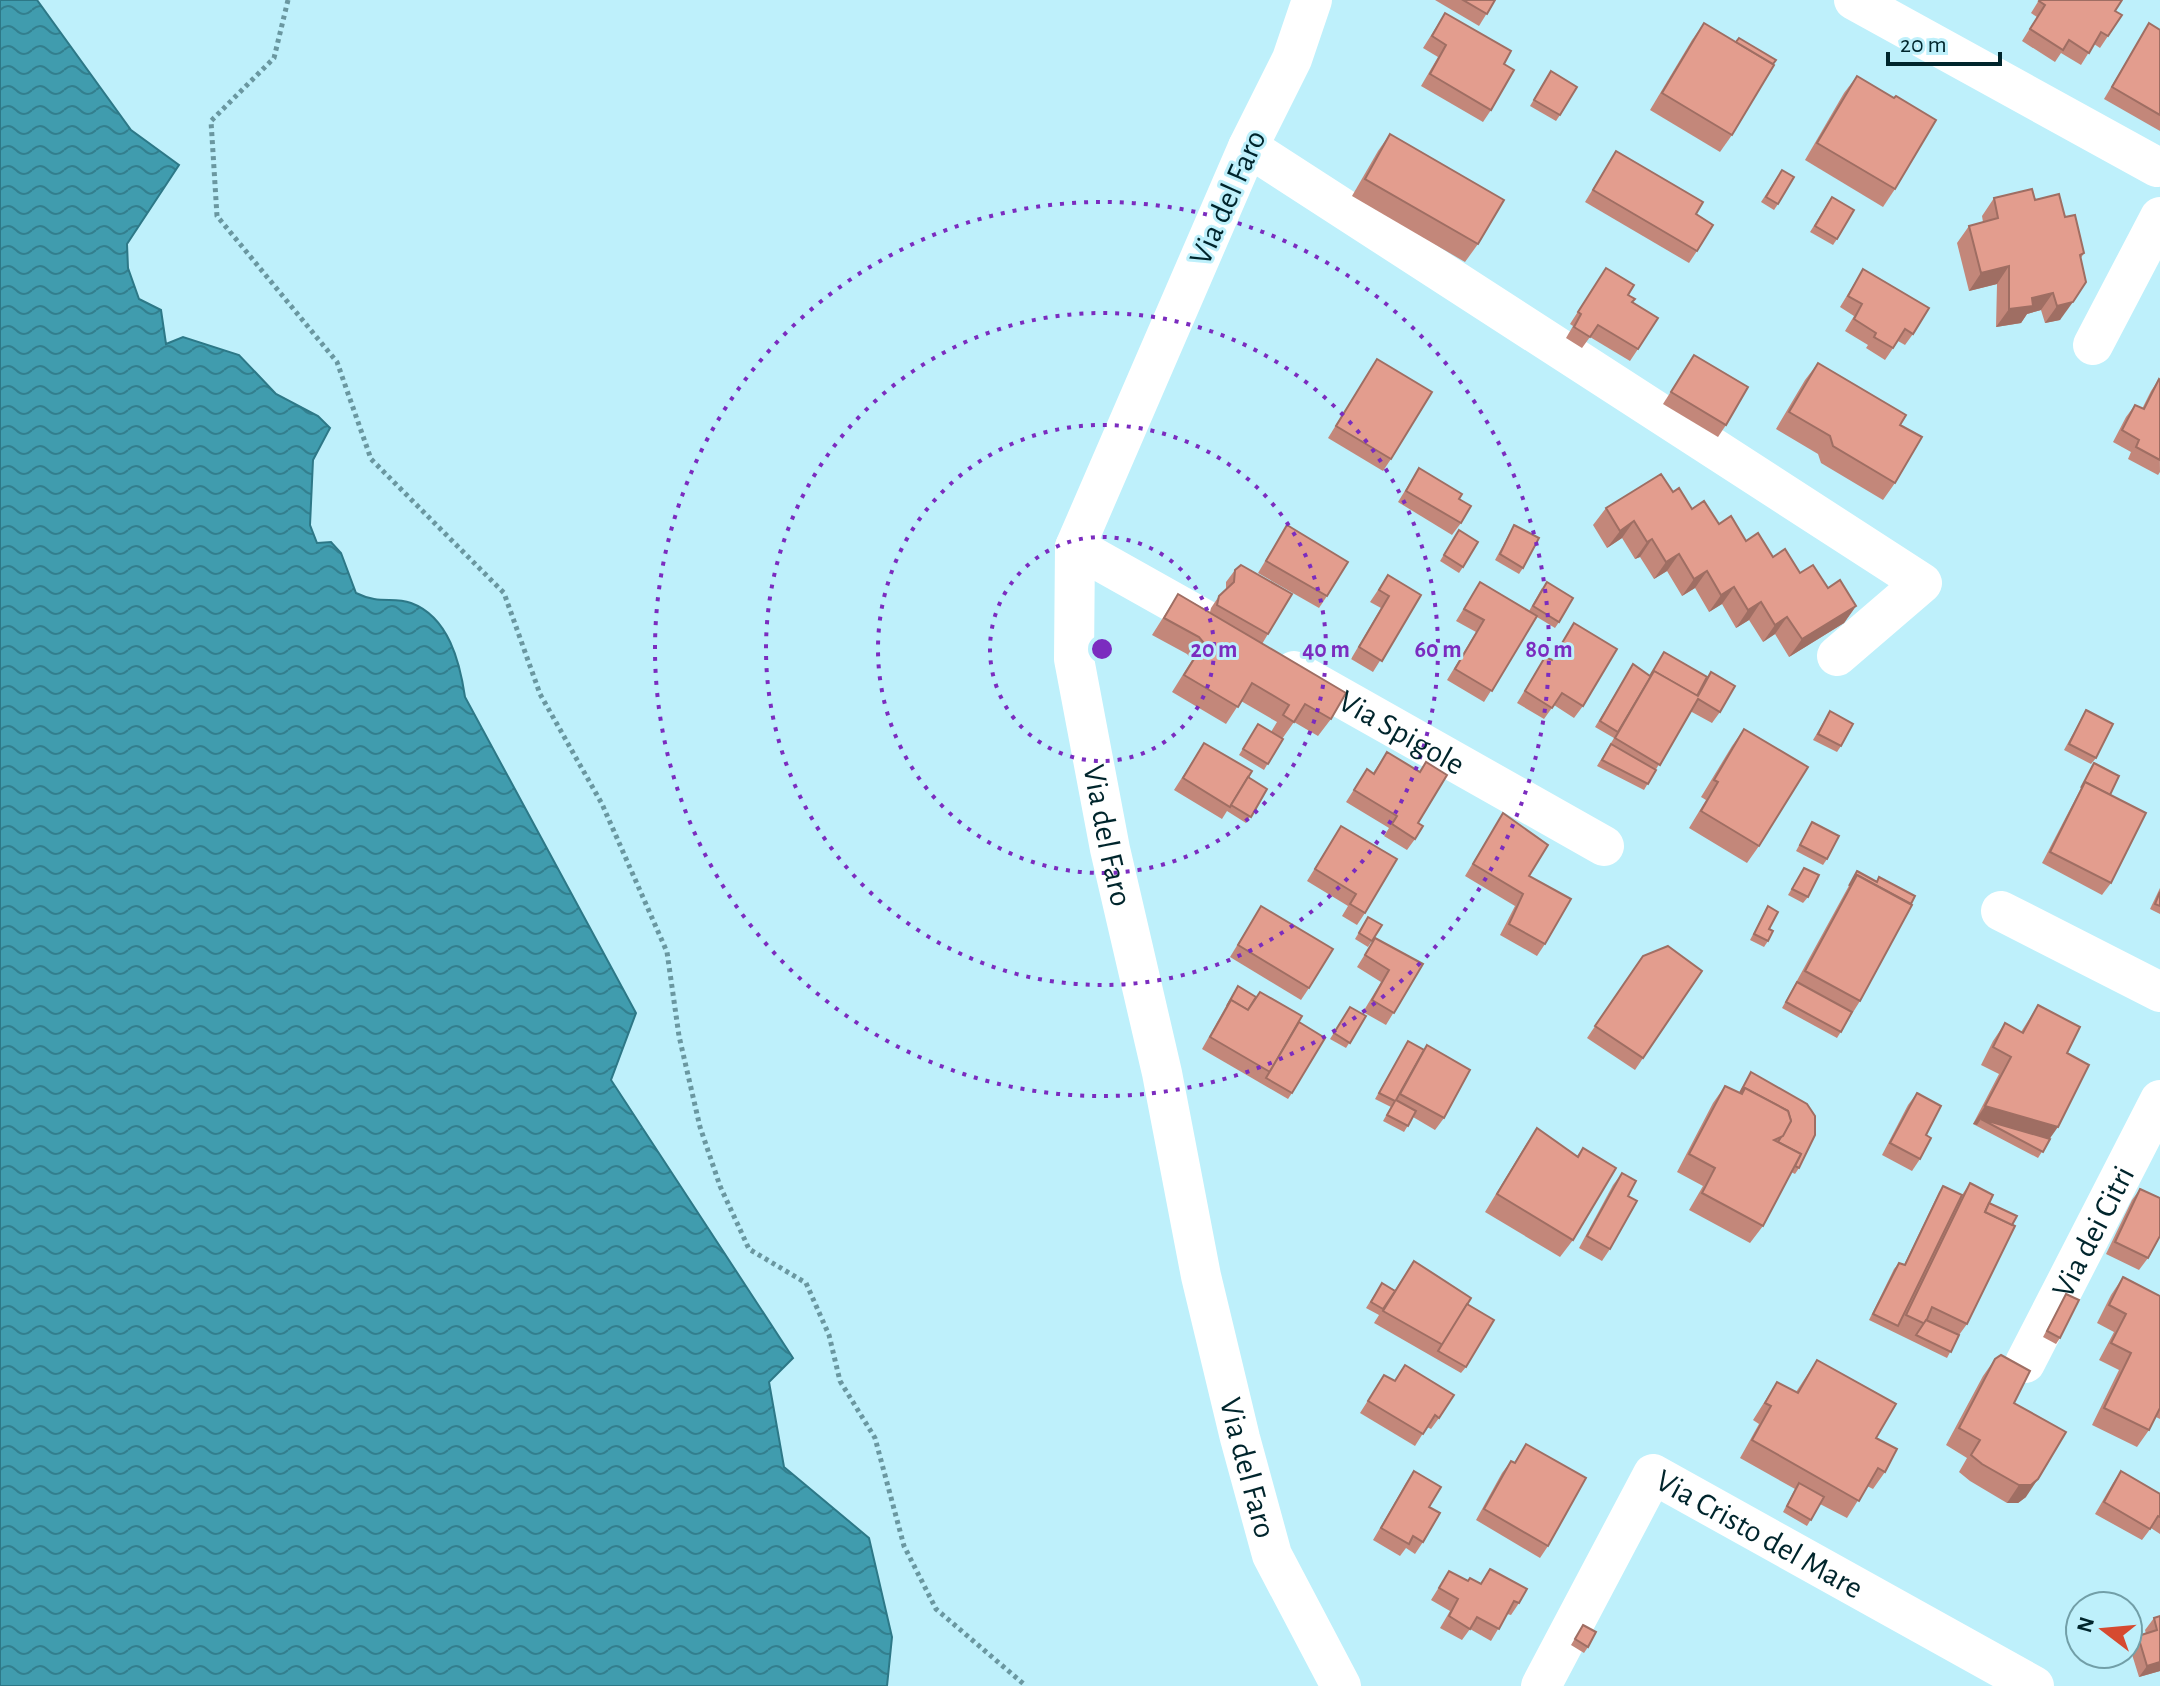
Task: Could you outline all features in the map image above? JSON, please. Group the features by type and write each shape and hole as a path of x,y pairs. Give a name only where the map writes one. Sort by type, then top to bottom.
{"street":[{"name":"Via del Faro","path":"1312,0 1292,59 1248,147 1075,547 1074,659 1110,849 1162,1073 1205,1290 1272,1555 1341,1686"},
{"path":"1854,0 2157,167"},
{"path":"1248,147 1922,583 1837,656"},
{"path":"2093,345 2160,217"},
{"name":"Via Spigole","path":"1075,547 1604,846"},
{"path":"2001,911 2160,992"},
{"name":"Via dei Citri","path":"2025,1363 2160,1100"},
{"name":"Via Cristo del Mare","path":"1541,1686 1653,1474 2034,1686"}],"path":[{"path":"288,0 274,58 211,121 217,216 337,362 371,459 504,593 540,694 602,804 667,952 679,1036 700,1127 720,1186 743,1237 749,1249 806,1283 829,1335 840,1381 875,1438 904,1546 936,1609 1026,1686"}],"water":[{"path":"0,0 37,0 131,130 179,165 127,244 128,268 139,299 161,310 166,344 183,337 239,355 276,394 318,416 330,428 313,460 310,525 317,543 331,542 341,553 356,593 372,599 411,603 435,619 450,642 465,697 636,1013 611,1080 793,1358 769,1382 784,1467 869,1538 892,1637 887,1686 0,1686"}],"building":[{"path":"1463,0 1495,0 1487,14"},
{"path":"2040,0 2122,0 2115,11 2122,15 2108,36 2101,32 2089,53 2069,40 2063,50 2030,29 2045,5"},
{"path":"1445,13 1511,51 1504,64 1514,70 1491,110 1430,74 1446,45 1432,36"},
{"path":"1704,23 1774,65 1732,135 1662,93"},
{"path":"2149,23 2160,30 2160,115 2112,87"},
{"path":"1739,38 1776,60 1773,64 1736,42"},
{"path":"1551,71 1577,87 1560,115 1534,100"},
{"path":"1857,76 1936,120 1895,189 1817,143"},
{"path":"1390,134 1504,200 1478,244 1365,179"},
{"path":"1616,151 1703,202 1696,214 1713,225 1697,251 1593,190"},
{"path":"1782,170 1794,177 1778,204 1766,197"},
{"path":"2032,189 2035,200 2059,194 2065,217 2075,215 2084,253 2080,255 2086,282 2073,302 2057,306 2053,293 2032,298 2033,306 2009,309 2009,266 1981,273 1969,226 1998,218 1994,198"},
{"path":"1832,197 1854,210 1837,239 1815,226"},
{"path":"1606,268 1634,285 1628,295 1635,299 1632,302 1658,318 1638,349 1598,325 1590,337 1574,327 1581,314 1578,312"},
{"path":"1863,269 1929,308 1913,334 1905,329 1893,348 1874,337 1876,333 1854,319 1862,304 1848,296"},
{"path":"1694,355 1748,387 1726,425 1671,392"},
{"path":"1377,359 1432,392 1391,459 1336,426"},
{"path":"1818,363 1906,415 1900,425 1922,437 1895,483 1833,446 1830,436 1789,412"},
{"path":"2159,379 2160,460 2136,447 2139,440 2122,430 2135,405 2144,409"},
{"path":"1419,468 1462,494 1459,499 1471,506 1461,523 1406,491"},
{"path":"1661,474 1673,492 1679,488 1692,509 1704,501 1719,524 1731,516 1746,541 1758,533 1773,557 1785,549 1800,573 1813,565 1828,588 1840,580 1856,606 1802,639 1787,617 1775,625 1761,602 1748,610 1734,587 1721,595 1707,571 1694,579 1679,554 1666,562 1652,539 1647,542 1634,521 1620,531 1606,508"},
{"path":"1287,525 1348,562 1327,596 1266,561"},
{"path":"1514,525 1539,538 1523,568 1500,554"},
{"path":"1459,530 1478,542 1463,567 1444,555"},
{"path":"1241,565 1292,594 1268,634 1217,605 1219,596 1234,582 1235,570"},
{"path":"1388,575 1421,595 1382,661 1359,647 1389,596 1379,590"},
{"path":"1480,582 1537,616 1492,691 1455,669 1484,620 1464,609"},
{"path":"1547,582 1573,598 1559,622 1533,606"},
{"path":"1178,594 1346,693 1331,719 1305,704 1294,722 1283,715 1289,705 1252,683 1238,707 1184,675 1204,643 1199,637 1164,618"},
{"path":"1574,623 1617,649 1583,706 1562,693 1552,708 1525,691 1545,657 1552,660"},
{"path":"1664,652 1707,677 1697,696 1654,671 1618,732 1600,721 1633,664 1650,676"},
{"path":"1654,671 1698,696 1711,672 1735,686 1720,712 1698,699 1660,765 1615,738"},
{"path":"2086,710 2113,724 2096,758 2069,744"},
{"path":"1830,711 1853,724 1841,746 1818,734"},
{"path":"1258,724 1283,739 1268,764 1243,749"},
{"path":"1744,729 1808,767 1759,846 1701,811 1718,782 1714,780"},
{"path":"1204,743 1252,771 1230,807 1183,778"},
{"path":"1611,744 1656,770 1648,784 1602,760"},
{"path":"1387,752 1420,772 1426,762 1447,775 1418,823 1423,826 1415,839 1392,824 1397,816 1354,790 1367,769 1374,774"},
{"path":"2094,763 2119,776 2110,795 2085,782 2081,788"},
{"path":"1248,777 1267,789 1251,817 1231,805"},
{"path":"2085,782 2146,813 2111,883 2050,852"},
{"path":"1503,813 1548,845 1529,876 1571,899 1545,944 1509,924 1523,894 1473,864"},
{"path":"1812,822 1839,836 1827,859 1800,845"},
{"path":"1341,826 1397,859 1365,913 1350,904 1356,894 1315,869"},
{"path":"1804,868 1819,875 1808,897 1792,889"},
{"path":"1857,871 1877,882 1879,877 1915,896 1911,904 1857,875 1849,886"},
{"path":"1857,875 1912,905 1860,1001 1805,971"},
{"path":"1261,906 1333,949 1309,988 1238,945"},
{"path":"1768,906 1778,912 1769,929 1773,931 1768,941 1754,934"},
{"path":"1368,917 1382,925 1372,941 1359,933"},
{"path":"1375,938 1423,964 1394,1013 1372,1000 1389,970 1365,955"},
{"path":"1668,946 1702,971 1643,1058 1595,1026 1643,956"},
{"path":"1797,982 1852,1012 1841,1032 1786,1002"},
{"path":"1238,986 1256,997 1248,1010 1231,1000 1227,1006"},
{"path":"1260,992 1302,1016 1270,1072 1210,1037 1231,1000 1248,1010"},
{"path":"2038,1005 2080,1027 2067,1053 2089,1065 2058,1127 1985,1106 2011,1057 1993,1047 2005,1023 2023,1033"},
{"path":"1350,1007 1366,1016 1350,1043 1334,1033"},
{"path":"1299,1022 1325,1038 1292,1093 1266,1078"},
{"path":"1408,1041 1424,1050 1396,1100 1416,1111 1408,1126 1387,1115 1395,1101 1379,1093"},
{"path":"1427,1045 1470,1070 1444,1118 1400,1094"},
{"path":"1751,1072 1807,1104 1815,1116 1815,1135 1799,1168 1795,1166 1801,1154 1778,1142 1791,1121 1788,1111 1745,1088 1740,1093"},
{"path":"1725,1086 1742,1094 1745,1088 1788,1111 1791,1121 1783,1136 1774,1140 1801,1154 1763,1226 1702,1193 1715,1168 1689,1154"},
{"path":"1917,1093 1941,1106 1926,1135 1931,1138 1920,1159 1890,1143"},
{"path":"1981,1119 2050,1139 2043,1152"},
{"path":"1537,1128 1578,1157 1583,1148 1616,1168 1573,1240 1497,1194"},
{"path":"1622,1173 1636,1181 1628,1196 1637,1201 1610,1249 1587,1236"},
{"path":"1970,1183 1993,1195 1985,1212 2015,1226 1967,1324 1932,1307 1925,1324 1906,1315"},
{"path":"1943,1186 1962,1195 1898,1326 1873,1314 1899,1263 1905,1265"},
{"path":"2140,1189 2160,1198 2160,1236 2148,1258 2115,1242"},
{"path":"1989,1203 2017,1216 2012,1225 1985,1212"},
{"path":"1414,1261 1471,1298 1443,1345 1383,1311"},
{"path":"2123,1277 2160,1296 2160,1408 2149,1430 2104,1408 2131,1353 2111,1343 2126,1314 2109,1305"},
{"path":"1382,1283 1395,1291 1383,1309 1371,1302"},
{"path":"2066,1294 2079,1300 2060,1338 2047,1331"},
{"path":"1467,1304 1494,1320 1466,1367 1438,1351"},
{"path":"1926,1320 1959,1335 1951,1352 1916,1335"},
{"path":"2001,1355 2030,1371 2014,1403 2066,1432 2038,1479 2031,1485 2019,1485 1982,1464 1971,1455 1980,1440 1959,1428 1995,1359"},
{"path":"1817,1360 1896,1404 1876,1438 1897,1449 1885,1472 1878,1468 1859,1501 1752,1440 1771,1406 1765,1403 1777,1382 1798,1393"},
{"path":"1405,1365 1454,1395 1439,1418 1435,1415 1423,1434 1368,1401 1384,1375 1395,1381"},
{"path":"1526,1444 1586,1478 1548,1546 1484,1509 1511,1461 1515,1463"},
{"path":"1414,1471 1441,1487 1429,1507 1440,1513 1423,1542 1413,1536 1409,1544 1381,1528"},
{"path":"2121,1471 2160,1494 2160,1517 2150,1529 2104,1502"},
{"path":"1799,1483 1824,1497 1811,1520 1787,1506"},
{"path":"1490,1569 1527,1589 1519,1603 1514,1601 1499,1629 1477,1617 1470,1629 1449,1616 1458,1599 1439,1588 1449,1571 1481,1584"},
{"path":"2160,1616 2160,1662 2147,1666 2144,1634 2157,1630 2154,1618"},
{"path":"1583,1625 1596,1632 1588,1647 1575,1639"}]}
